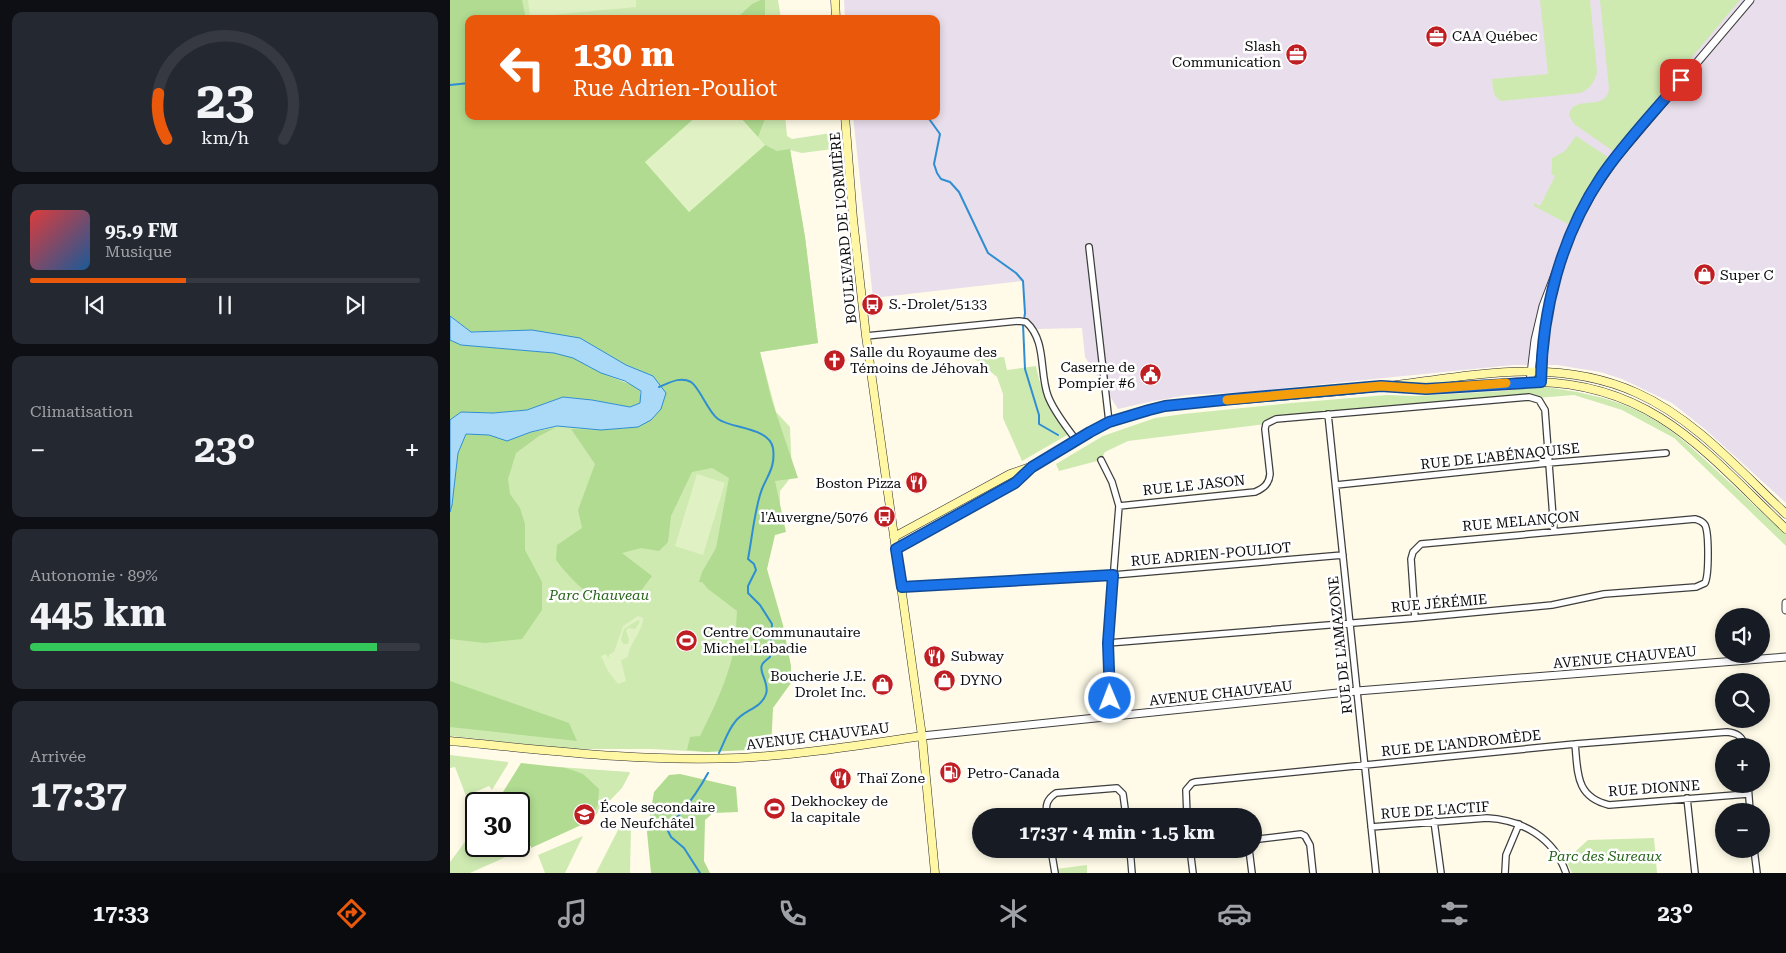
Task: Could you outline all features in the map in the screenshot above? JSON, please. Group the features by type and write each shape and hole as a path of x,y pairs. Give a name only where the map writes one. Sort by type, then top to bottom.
{"main road":[{"path":"835,0 836,15"},
{"name":"BOULEVARD DE L'ORMIÈRE","path":"845,120 853,219 866,336 922,736 935,873"},
{"path":"896,549 1015,483 1032,467 1109,422 1165,406 1531,370 1577,375 1611,382 1638,393 1662,406 1684,420 1715,447 1786,514"},
{"path":"1381,386 1426,389 1541,382 1579,386 1613,394 1646,408 1678,428 1786,529"},
{"path":"894,537 1010,474 1032,467"},
{"name":"AVENUE CHAUVEAU","path":"450,741 641,758 738,758 802,753 922,736"}],"street":[{"path":"1530,382 1535,340 1543,306 1572,230 1603,175 1750,0"},
{"path":"1089,247 1109,422"},
{"path":"1541,382 1542,347 1558,268"},
{"path":"866,336 1019,321 1026,322 1038,336 1048,394 1053,406 1076,440"},
{"path":"1328,414 1529,396 1539,400 1545,410 1554,531"},
{"name":"RUE LE JASON","path":"1119,506 1260,490 1266,486 1270,474 1264,435 1266,424 1276,419 1328,414"},
{"name":"RUE DE L'AMAZONE","path":"1328,414 1376,873"},
{"name":"RUE DE L'ABÉNAQUISE","path":"1336,484 1666,453"},
{"path":"1101,460 1112,482 1119,506 1119,528 1108,643 1110,717"},
{"name":"RUE MELANÇON","path":"1415,618 1411,559 1413,552 1421,544 1695,518 1700,520"},
{"name":"RUE JÉRÉMIE","path":"1108,643 1415,618 1552,604 1604,594 1701,586 1705,583 1709,573 1706,528 1700,520"},
{"name":"RUE ADRIEN-POULIOT","path":"902,587 1113,575 1343,555"},
{"path":"1786,603 1786,610"},
{"name":"AVENUE CHAUVEAU","path":"922,736 1358,691 1786,656"},
{"name":"RUE DE L'ANDROMÈDE","path":"1186,808 1185,795 1188,787 1195,782 1575,744 1727,732 1734,732 1741,738"},
{"name":"RUE DIONNE","path":"1575,744 1579,779 1582,787 1598,803 1609,805 1748,794"},
{"path":"1046,808 1046,803 1049,798 1056,793 1117,788 1124,794 1125,808"},
{"path":"1748,794 1749,803"},
{"path":"1687,798 1694,873"},
{"name":"RUE DE L'ACTIF","path":"1371,827 1434,821 1502,819 1530,829 1541,837 1563,863 1566,873"},
{"path":"1434,821 1441,873"},
{"path":"1506,873 1506,855 1519,824"},
{"path":"1262,839 1301,834 1305,836 1310,845 1313,873"},
{"path":"1052,858 1055,873"},
{"path":"1131,858 1132,873"},
{"path":"1191,858 1193,873"},
{"path":"1250,858 1252,873"},
{"path":"1755,858 1757,873"}],"shaded area":[{"path":"844,0 1786,0 1786,503 1706,430 1672,403 1622,379 1600,372 1557,365 1513,365 1244,392 1187,395 1118,409 1085,357 1082,328 1038,329 1026,322 1023,281 873,298 853,120 940,120 940,15 845,15"}],"green space":[{"name":"Parc Chauveau","path":"450,0 778,0 780,15 465,15 465,120 785,120 787,136 792,139 838,132 840,148 802,153 790,150 805,237 818,343 760,352 776,412 790,427 792,476 780,491 780,517 774,530 760,605 707,752 651,749 571,749 450,736 450,512 507,441 557,426 601,430 666,393 450,316"},
{"path":"450,0 522,0 525,15 465,15 465,120 692,120 645,162 689,212 765,145 777,151 790,149 805,237 818,343 760,352 771,398 798,478 775,481 786,532 775,535 767,569 783,625 791,666 791,683 773,708 771,749 707,752 687,750 690,737 700,736 710,715 724,683 734,650 737,611 708,589 702,582 699,582 702,572 716,548 729,478 712,468 692,472 671,516 668,542 659,551 641,548 622,553 652,576 635,599 607,602 592,596 572,579 556,560 557,545 582,528 578,510 595,464 571,429 601,430 638,427 653,376 626,365 580,338 506,330 471,332 450,316"},
{"path":"528,0 636,0 636,7 551,15 530,15"},
{"path":"765,0 765,15 740,15 752,4"},
{"path":"1540,0 1590,0 1597,72 1591,85 1580,93 1501,101 1494,94 1492,79 1548,74"},
{"path":"1600,0 1740,0 1613,151 1574,124 1569,115 1577,105 1602,100 1607,96 1609,89"},
{"path":"692,120 743,120 765,145 689,212 645,162"},
{"path":"743,120 764,120 758,137"},
{"path":"1576,136 1608,157 1584,194 1568,224 1534,206 1534,203 1540,206 1555,176 1551,174 1552,158 1565,151"},
{"path":"450,340 461,345 554,353 573,358 601,373 640,388 640,403 630,407 563,397 527,410 493,413 461,412 450,420"},
{"path":"1004,357 1007,370 1036,366 1048,403 1069,434 1022,461 1003,418 1003,394 997,377 975,359"},
{"path":"1540,386 1577,392 1613,401 1636,410 1658,422 1688,444 1786,534 1786,546 1674,438 1622,410 1574,395 1276,419 1266,424 1128,441 1105,452 1101,460 1059,471 1056,464 1103,436 1155,418 1291,403 1387,395 1416,396 1504,391"},
{"path":"555,428 539,436 516,453 508,479 510,494 520,508 525,524 525,550 542,582 542,610 522,639 485,643 450,639 450,512 458,453 466,434 489,435 507,441 531,432"},
{"path":"697,474 725,483 703,555 675,546"},
{"path":"638,616 643,618 628,657 621,660 626,681 618,684 608,671 601,656 606,654 608,658 614,652 623,626","holes":["638,620 640,622 635,629 628,628 626,631 629,639 628,644 623,644 621,639 624,629"]},
{"path":"450,681 569,723 577,741 450,727"},
{"path":"450,755 508,762 492,790 489,786 475,792 465,793 455,767 450,768"},
{"path":"521,763 566,768 583,774 599,789 598,805 590,821 531,848 530,792 503,792"},
{"path":"545,766 630,773 622,788 590,821 598,805"},
{"path":"680,774 736,787 738,812 713,813 705,820 704,861 710,873 651,873 647,832 654,792 669,775"},
{"path":"625,823 631,826 630,873 596,873 619,828"},
{"path":"583,836 565,873 545,873 538,855"},
{"name":"Parc des Sureaux","path":"1654,838 1657,873 1572,873 1566,860 1588,840"},
{"path":"465,842 465,857 506,857 470,873 450,873 450,862"},
{"path":"1087,865 1087,873 1058,873 1056,869"}],"water":[{"path":"450,316 471,332 532,330 580,338 626,365 653,376 666,393 661,409 651,420 638,427 601,430 557,426 531,432 507,441 489,435 466,434 458,453 450,512 450,420 461,412 493,413 527,410 563,397 630,407 640,403 641,391 625,381 601,373 573,358 554,353 461,345 450,340"}],"waterway":[{"path":"450,85 465,83"},
{"path":"930,120 940,134 934,164 937,173 941,179 950,182 959,192 988,253 1016,273 1023,281 1024,320"},
{"path":"1023,324 1025,369 1039,415 1039,424 1058,435"},
{"path":"659,387 679,380 691,382 698,389 714,416 724,422 758,432 770,441 773,448 773,462 758,503 748,559 754,564 756,570 748,586 748,593 760,605 772,624 770,657 763,663 761,668 767,690 764,699 760,703 738,718 728,733 719,753"},
{"path":"700,873 684,848 671,837 667,829 692,799 708,773"}],"slow traffic":[{"path":"1227,400 1381,386 1426,389 1506,383"}],"place":[{"name":"CAA Québec","path":"1436,36"},
{"name":"Slash Communication","path":"1297,54"},
{"name":"Super C","path":"1704,275"},
{"name":"S.-Drolet/5133","path":"873,304"},
{"name":"Salle du Royaume des Témoins de Jéhovah","path":"834,360"},
{"name":"Caserne de Pompier #6","path":"1151,375"},
{"name":"Boston Pizza","path":"917,483"},
{"name":"l'Auvergne/5076","path":"884,517"},
{"name":"Centre Communautaire Michel Labadie","path":"687,640"},
{"name":"Subway","path":"935,656"},
{"name":"DYNO","path":"944,680"},
{"name":"Boucherie J.E. Drolet Inc.","path":"882,684"},
{"name":"Petro-Canada","path":"951,773"},
{"name":"Thaï Zone","path":"841,778"},
{"name":"Dekhockey de la capitale","path":"775,809"},
{"name":"École secondaire de Neufchâtel","path":"584,815"}],"route":[{"path":"1110,698 1108,643 1113,575 902,587 896,549 1015,483 1032,467 1090,432 1109,422 1149,410 1165,406 1381,386 1426,389 1541,382 1542,347 1549,308 1558,268 1572,230 1586,202 1603,175 1681,80"}]}
